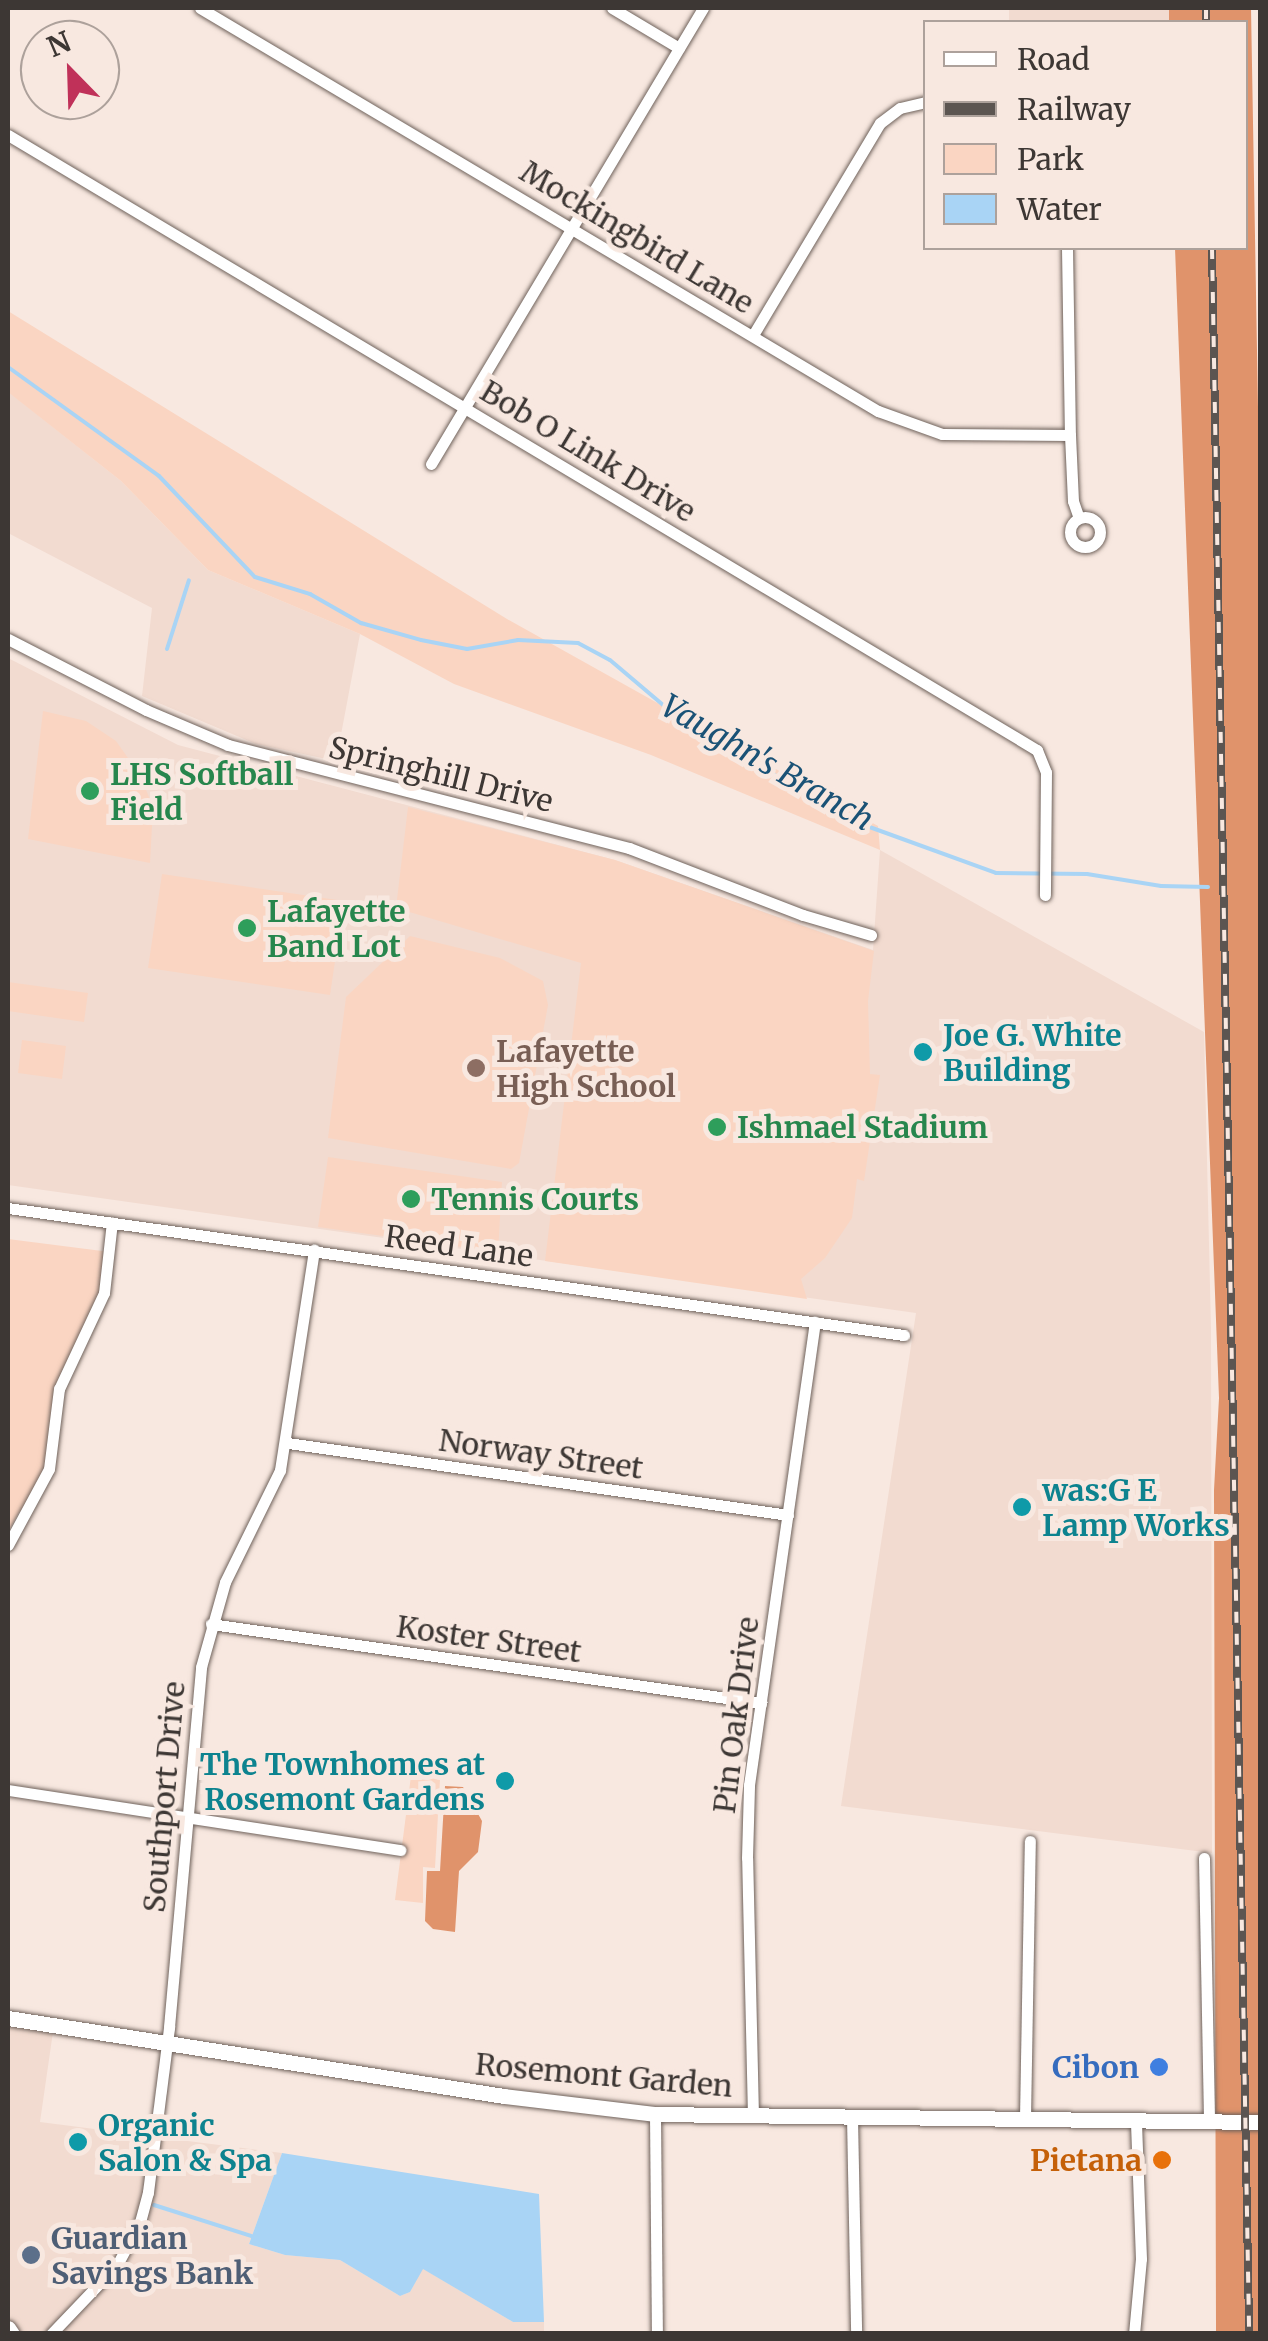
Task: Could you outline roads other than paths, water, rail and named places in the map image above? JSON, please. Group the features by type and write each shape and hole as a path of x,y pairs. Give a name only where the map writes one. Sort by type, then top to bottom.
{"street":[{"name":"Mockingbird Lane","path":"200,8 878,411 928,432 1070,435"},
{"path":"612,8 679,48"},
{"path":"431,464 703,8"},
{"path":"752,335 880,123 900,108 923,103"},
{"name":"Bob O Link Drive","path":"8,135 1037,750 1046,772 1045,896"},
{"path":"1066,250 1070,435 1074,501 1079,518"},
{"name":"Springhill Drive","path":"8,639 146,710 228,744 629,848 803,915 871,935"},
{"name":"Reed Lane","path":"8,1208 904,1335"},
{"path":"8,1546 49,1470 59,1390 104,1293 112,1222"},
{"name":"Southport Drive","path":"51,2334 117,2264 140,2222 148,2192 201,1667 210,1624 225,1582 274,1488 288,1442 314,1250"},
{"name":"Pin Oak Drive","path":"754,2116 747,1829 815,1322"},
{"name":"Norway Street","path":"288,1442 788,1515"},
{"name":"Koster Street","path":"210,1624 761,1703"},
{"path":"8,1790 400,1850"},
{"path":"1025,2118 1030,1841"},
{"path":"1204,1858 1210,2121"},
{"name":"Rosemont Garden","path":"8,2018 528,2099 655,2114 1260,2122"},
{"path":"655,2114 657,2334"},
{"path":"852,2117 856,2334"},
{"path":"1134,2334 1142,2259 1136,2120"}],"water":[{"path":"282,2153 539,2194 544,2322 513,2322 423,2269 410,2292 400,2296 340,2260 285,2255 249,2244"}],"waterway":[{"name":"Vaughn's Branch","path":"8,367 159,476 255,577 310,594 361,623 467,649 518,640 578,643 610,660 682,721 853,821 996,873 1087,874 1161,886 1208,887"},
{"path":"167,649 189,580"},
{"path":"154,2205 254,2237"}],"railway":[{"path":"1206,8 1206,20"},
{"path":"1212,250 1249,2334"}],"place":[{"name":"LHS Softball Field","path":"90,791"},
{"name":"Lafayette Band Lot","path":"247,928"},
{"name":"Joe G. White Building","path":"923,1052"},
{"name":"Lafayette High School","path":"476,1068"},
{"name":"Ishmael Stadium","path":"717,1127"},
{"name":"Tennis Courts","path":"411,1199"},
{"name":"was:G E Lamp Works","path":"1022,1507"},
{"name":"The Townhomes at Rosemont Gardens","path":"505,1781"},
{"name":"Cibon","path":"1159,2067"},
{"name":"Organic Salon & Spa","path":"78,2142"},
{"name":"Pietana","path":"1162,2160"},
{"name":"Guardian Savings Bank","path":"31,2255"}]}
